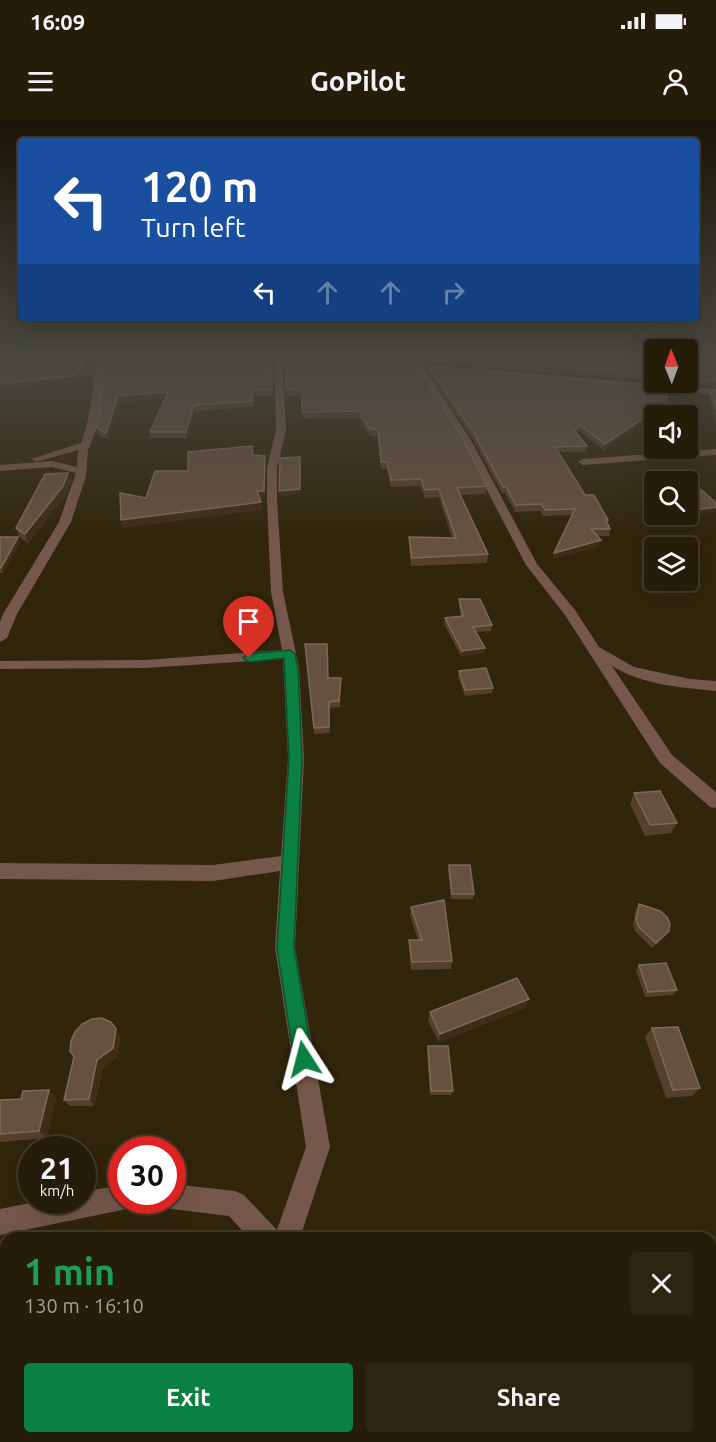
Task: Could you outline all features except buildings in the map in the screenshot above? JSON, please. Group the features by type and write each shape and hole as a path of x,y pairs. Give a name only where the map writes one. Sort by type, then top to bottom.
{"street":[{"path":"0,638 19,598 64,522 81,471 94,415"},
{"path":"281,415 281,429 272,468 272,500 277,592 290,654 296,758 285,948 318,1147 289,1232"},
{"path":"450,415 467,442 532,565 570,612 666,759 716,802"},
{"path":"5,468 85,446"},
{"path":"583,462 716,452"},
{"path":"5,468 52,464 81,471"},
{"path":"593,647 630,671 690,684 716,686"},
{"path":"0,665 80,667 209,662 290,654"},
{"path":"0,871 213,873 290,862"},
{"path":"186,1198 235,1204 261,1232"},
{"path":"0,1222 108,1200"}],"route":[{"path":"249,658 290,654 296,758 285,948 304,1059"}]}
